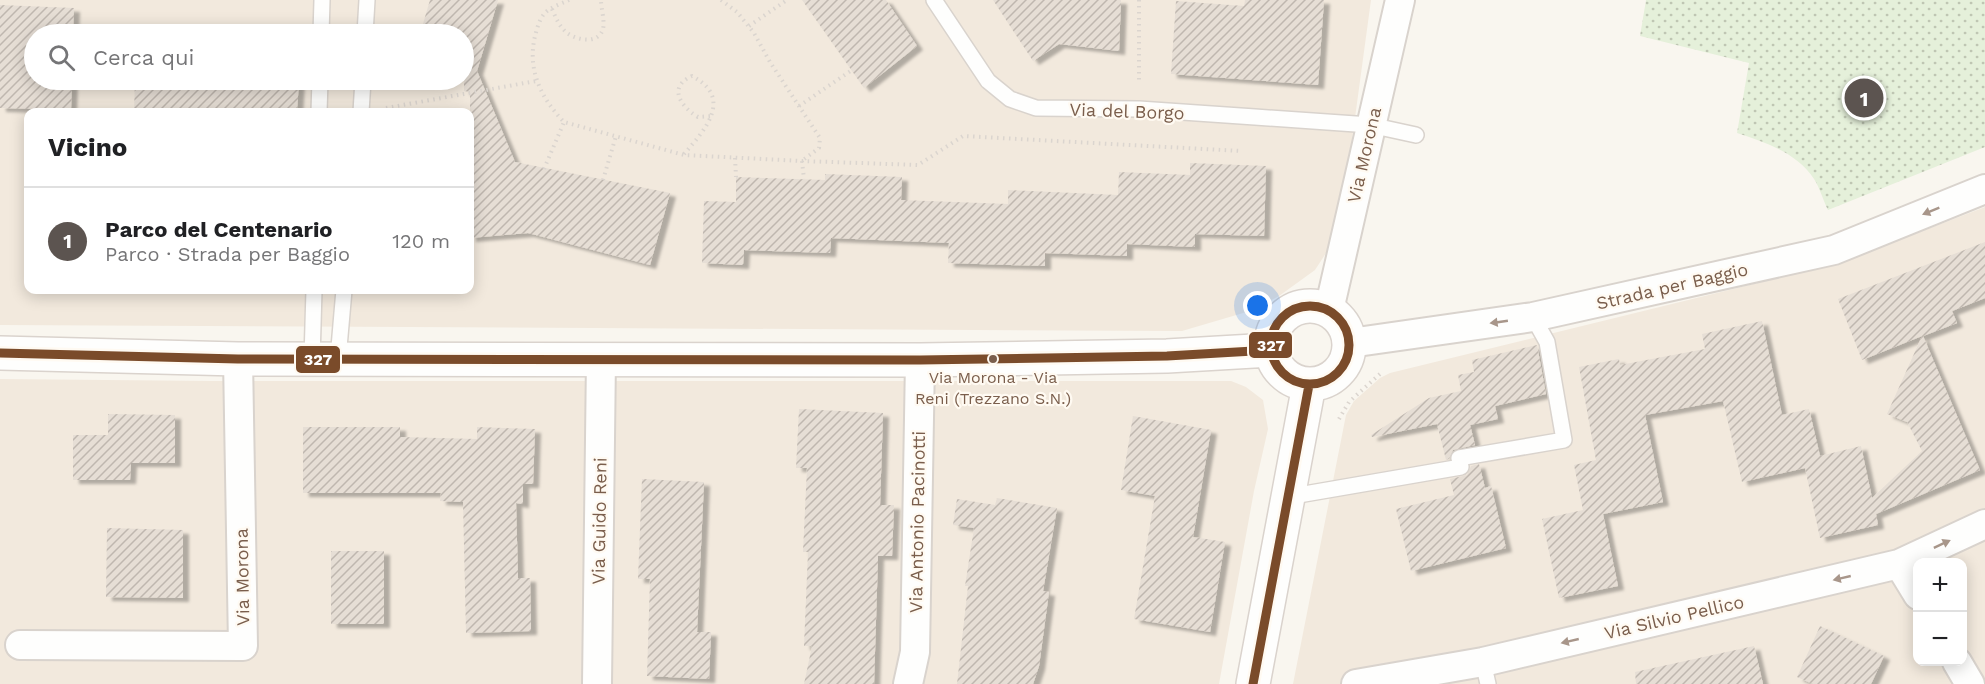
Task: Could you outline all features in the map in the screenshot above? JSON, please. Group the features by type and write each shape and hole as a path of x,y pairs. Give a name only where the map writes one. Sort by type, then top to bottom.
{"main road":[{"path":"1308,306 1329,310 1342,321 1350,344 1349,354 1338,373 1320,384 1309,385 1291,380 1284,375 1277,368 1271,350 1274,329 1288,312 1308,306"},
{"path":"0,353 238,359 920,360 1167,356 1271,350"},
{"path":"1253,684 1309,385"}],"street":[{"name":"Via Morona","path":"1329,310 1400,0"},
{"name":"Strada per Baggio","path":"1350,344 1533,317 1834,250 1985,189"},
{"name":"Via Guido Reni","path":"597,684 601,358"},
{"name":"Via Morona","path":"20,645 243,645 238,359"},
{"name":"Via Antonio Pacinotti","path":"908,684 915,652 920,360"},
{"name":"Via Silvio Pellico","path":"1356,684 1486,673 1899,564 1985,524"},
{"path":"1899,564 1913,588"},
{"path":"1959,666 1970,684"}],"lane":[{"path":"321,24 322,0"},
{"path":"366,24 367,0"},
{"name":"Via del Borgo","path":"934,0 988,81 1010,99 1036,108 1139,109 1370,125 1416,135"},
{"path":"319,108 320,90"},
{"path":"365,90 368,108"},
{"path":"315,294 325,359"},
{"path":"325,359 343,294"},
{"path":"1287,497 1461,467 1459,458 1564,440 1547,342 1533,317"}],"path":[{"path":"569,0 545,13 538,26 533,47 536,81 551,109 564,122 684,155 918,165 963,136 1241,151"},
{"path":"552,9 558,23 566,32 577,38 588,40 597,38 603,28 601,0"},
{"path":"721,0 737,12 749,26 820,138 819,148 802,161"},
{"path":"749,26 787,0"},
{"path":"1139,0 1139,109"},
{"path":"800,106 852,70"},
{"path":"684,155 707,127 712,116 714,101 710,88 703,82 692,76 684,80 680,87 679,97 682,104 698,117 712,116"},
{"path":"385,108 536,81"},
{"path":"544,169 564,122"},
{"path":"603,180 616,136"},
{"path":"735,158 736,177"},
{"path":"802,161 804,179"}],"shaded area":[{"path":"0,0 1371,0 1346,184 1328,250 1315,270 1279,296 1250,311 1182,331 0,325"},
{"path":"1985,207 1985,684 1293,684 1346,415 1354,401 1380,378 1390,373 1839,263"},
{"path":"0,379 1231,381 1246,387 1263,400 1268,429 1254,491 1219,684 0,684"}],"green space":[{"path":"1646,0 1985,0 1985,147 1828,210 1814,179 1799,162 1780,150 1737,133 1749,63 1640,36"}],"building":[{"path":"430,0 498,0 477,71 515,162 670,193 650,265 528,233 474,238 474,108 470,108 470,92 464,90 474,90 474,24 423,24"},
{"path":"802,0 886,0 917,46 864,88"},
{"path":"993,0 1121,0 1119,51 1059,44 1033,61"},
{"path":"1245,0 1324,0 1318,85 1171,74 1176,1 1244,6"},
{"path":"0,5 74,8 73,24 24,24 24,90 72,90 71,108 0,108"},
{"path":"135,90 298,90 297,108 134,108"},
{"path":"1190,163 1266,166 1264,236 1195,234 1195,247 1127,244 1127,256 1045,253 1045,266 948,263 949,243 831,238 830,253 744,250 743,265 702,263 704,201 736,202 736,177 825,180 825,174 902,177 901,200 1008,204 1008,190 1118,195 1119,172 1190,175"},
{"path":"1985,242 1985,298 1952,311 1957,323 1923,336 1980,470 1876,514 1878,525 1820,538 1805,468 1742,482 1723,401 1645,415 1663,502 1603,514 1618,586 1559,598 1542,519 1583,510 1574,465 1596,460 1579,367 1619,359 1620,365 1705,349 1702,334 1762,321 1782,415 1809,409 1820,456 1861,446 1872,498 1922,451 1907,422 1887,414 1922,336 1862,360 1838,299"},
{"path":"1537,345 1546,394 1495,406 1498,419 1470,425 1475,445 1453,450 1449,459 1446,460 1437,424 1372,437 1371,435 1429,398 1461,391 1458,375 1474,372 1472,360"},
{"path":"799,409 883,413 880,505 894,505 892,556 878,556 874,684 804,684 812,646 804,646 808,552 803,552 807,468 796,468"},
{"path":"108,414 175,415 175,463 131,463 130,480 73,480 73,435 108,435"},
{"path":"1133,416 1211,430 1193,537 1225,542 1210,632 1134,619 1155,496 1121,490"},
{"path":"303,427 400,427 400,437 477,439 477,427 535,429 533,484 523,484 523,504 516,503 518,578 530,578 531,631 466,633 463,502 440,501 441,493 303,493"},
{"path":"1479,464 1485,488 1491,486 1506,548 1411,571 1396,509 1454,495 1450,479 1467,475 1471,466"},
{"path":"642,479 704,482 697,632 711,632 709,679 647,676 650,579 638,579"},
{"path":"997,498 1057,508 1043,591 1049,592 1039,666 1033,684 957,684 968,586 965,586 974,528 953,525 957,499 995,505"},
{"path":"107,528 183,530 183,598 106,597"},
{"path":"331,551 384,551 384,624 331,624"},
{"path":"1820,626 1884,656 1871,684 1813,684 1797,677"},
{"path":"1754,646 1763,684 1636,684 1635,672"}],"transit line":[{"name":"327","path":"1302,306 1318,306 1332,312 1343,323 1349,337 1349,345 1349,353 1343,367 1332,378 1318,384 1302,384 1288,378 1277,367 1271,353 1271,337 1277,323 1288,312 1302,306"},
{"name":"327","path":"0,353 238,359 920,360 1167,356 1271,350"},
{"name":"327","path":"1253,684 1309,385"}],"place":[{"name":"Parco del Centenario","path":"1864,98"},
{"name":"Via Morona - Via Reni (Trezzano S.N.)","path":"993,359"}]}
